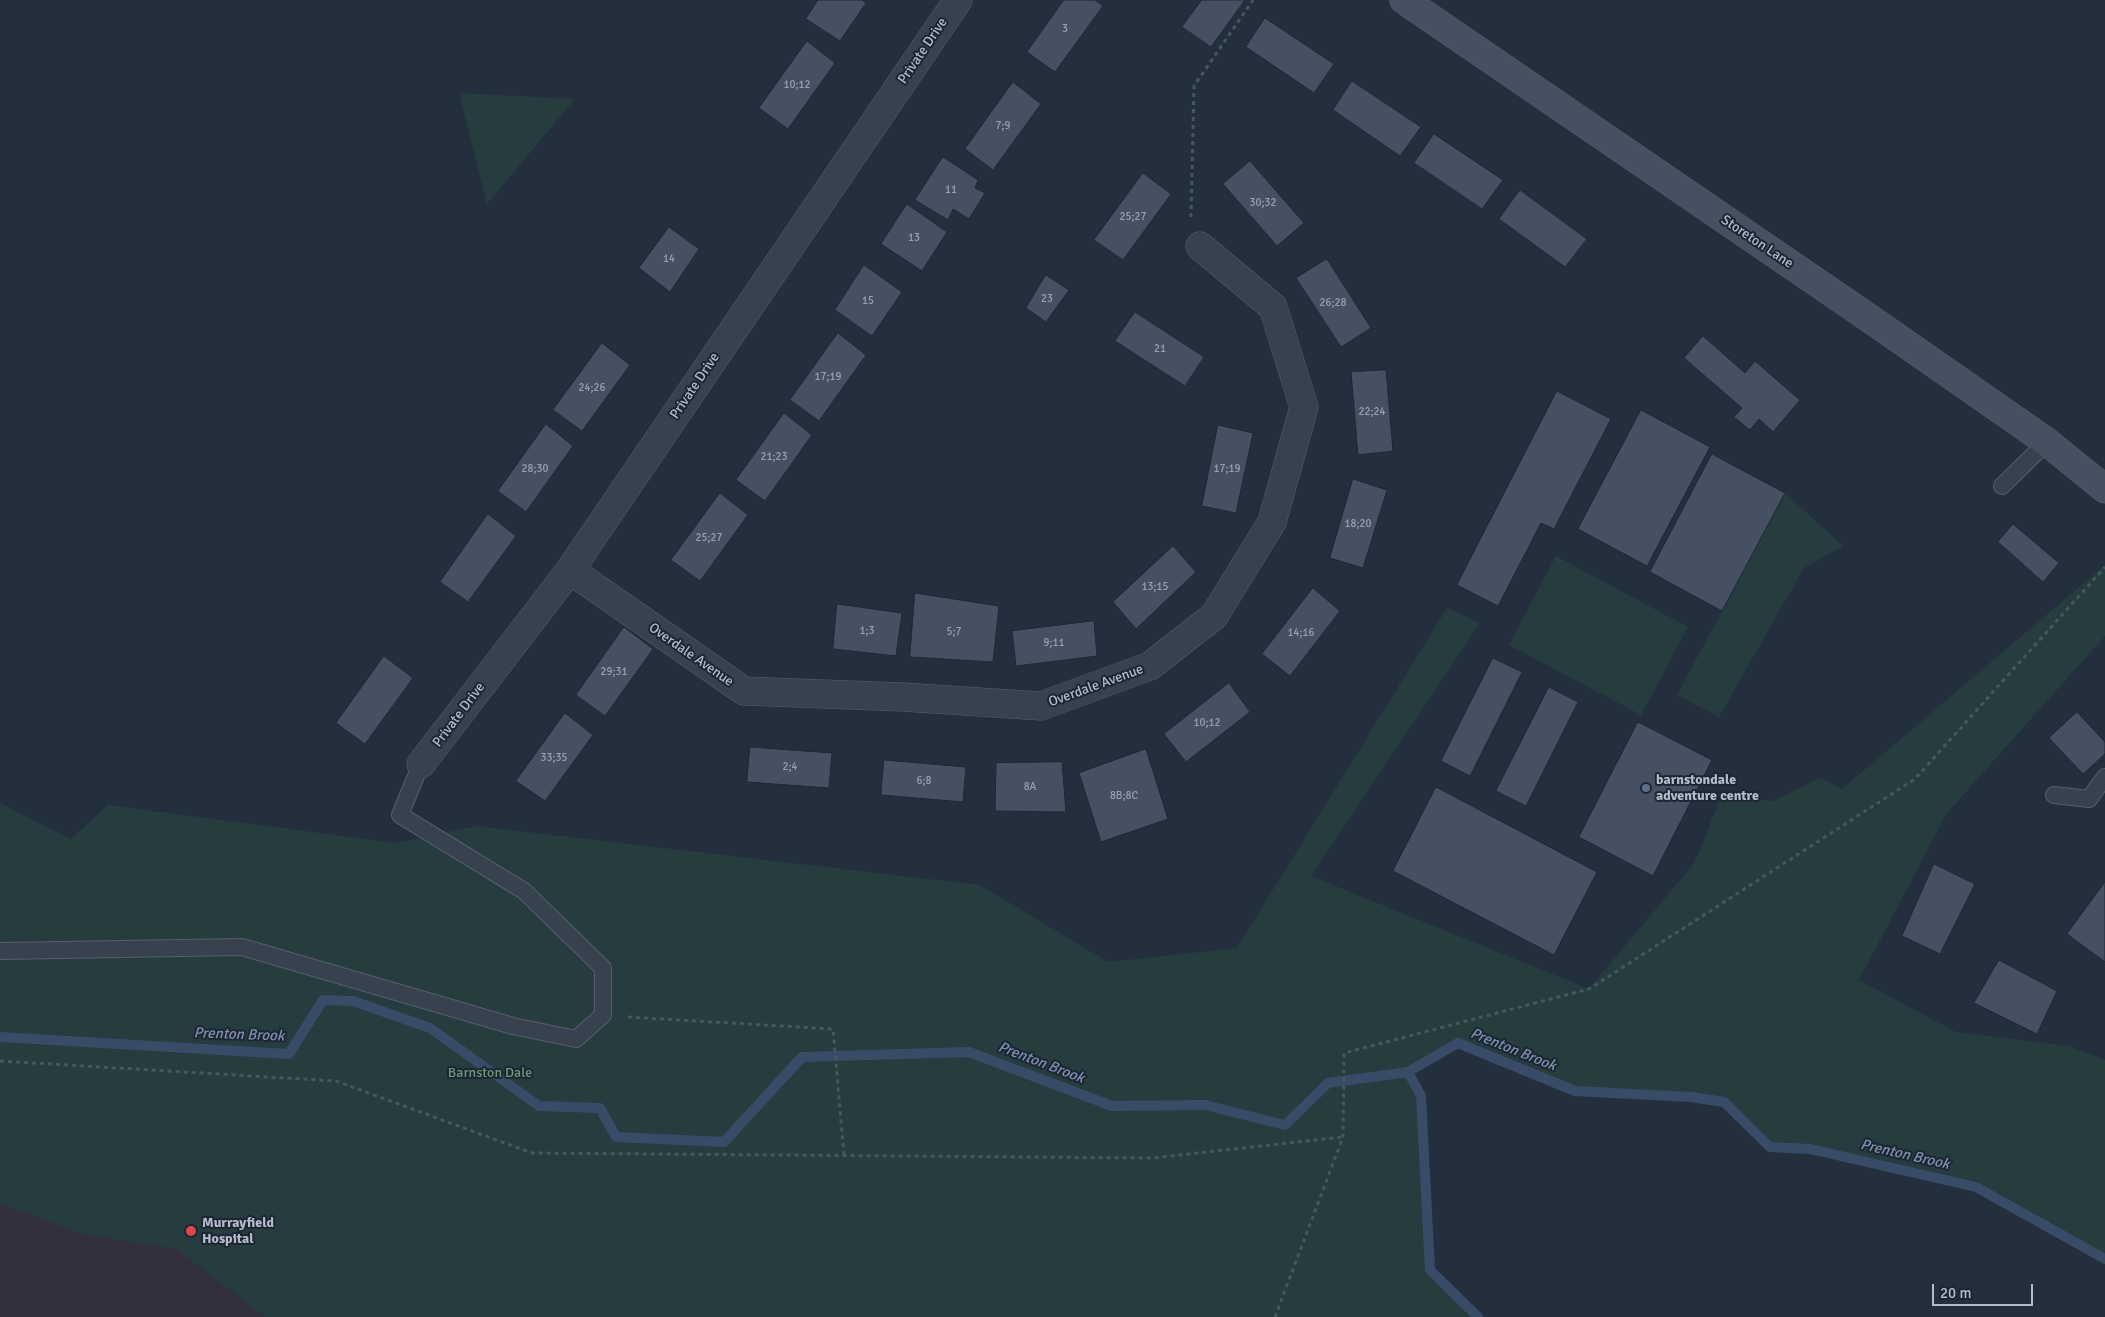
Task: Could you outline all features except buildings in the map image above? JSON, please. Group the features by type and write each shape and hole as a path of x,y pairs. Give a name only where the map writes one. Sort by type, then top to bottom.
{"street":[{"name":"Private Drive","path":"421,764 570,570 958,0"},
{"name":"Storeton Lane","path":"1404,0 2047,442 2105,489"},
{"name":"Overdale Avenue","path":"570,570 744,691 903,697 1041,706 1150,666 1214,616 1272,522 1304,407 1273,307 1200,246"}],"lane":[{"path":"2002,486 2047,442"},
{"path":"0,951 242,947 513,1026 576,1039 603,1016 603,968 524,891 400,815 421,764"},
{"path":"2054,795 2089,799 2105,778"}],"path":[{"path":"1200,246 1190,214 1194,86 1253,0"},
{"path":"1276,1317 1343,1137 1344,1053 1589,989 1915,779 2105,567"},
{"path":"603,1016 833,1029 844,1156"},
{"path":"0,1061 336,1081 532,1153 1152,1158 1343,1137"}],"shaded area":[{"name":"Murrayfield Hospital","path":"0,1091 561,1317 0,1317"}],"green space":[{"path":"459,93 575,99 487,204"},
{"path":"1785,493 1843,546 1804,568 1719,717 1677,695"},
{"path":"1556,556 1688,627 1641,715 1509,645"},
{"name":"Barnston Dale","path":"2105,565 2105,636 1947,813 1859,980 1956,1032 2069,1046 2105,1060 2105,1259 1976,1187 1810,1149 1770,1147 1724,1102 1691,1097 1575,1091 1458,1043 1408,1072 1421,1096 1430,1270 1478,1317 266,1317 177,1249 83,1234 0,1203 0,803 71,839 108,805 396,843 476,826 980,885 1108,962 1237,948 1447,608 1480,623 1311,876 1589,989 1695,862 1721,797 1773,801 1820,778 1842,789"}],"waterway":[{"name":"Prenton Brook","path":"0,1037 289,1054 323,1000 353,1001 430,1028 539,1106 600,1108 616,1137 724,1142 802,1057 969,1052 1112,1106 1205,1105 1285,1125 1328,1083 1408,1072 1458,1043 1575,1091 1691,1097 1724,1102 1770,1147 1810,1149 1976,1187 2105,1259"},
{"path":"1408,1072 1421,1096 1430,1270 1478,1317"}],"place":[{"name":"barnstondale adventure centre","path":"1646,788"},
{"name":"Murrayfield Hospital","path":"191,1231"}]}
